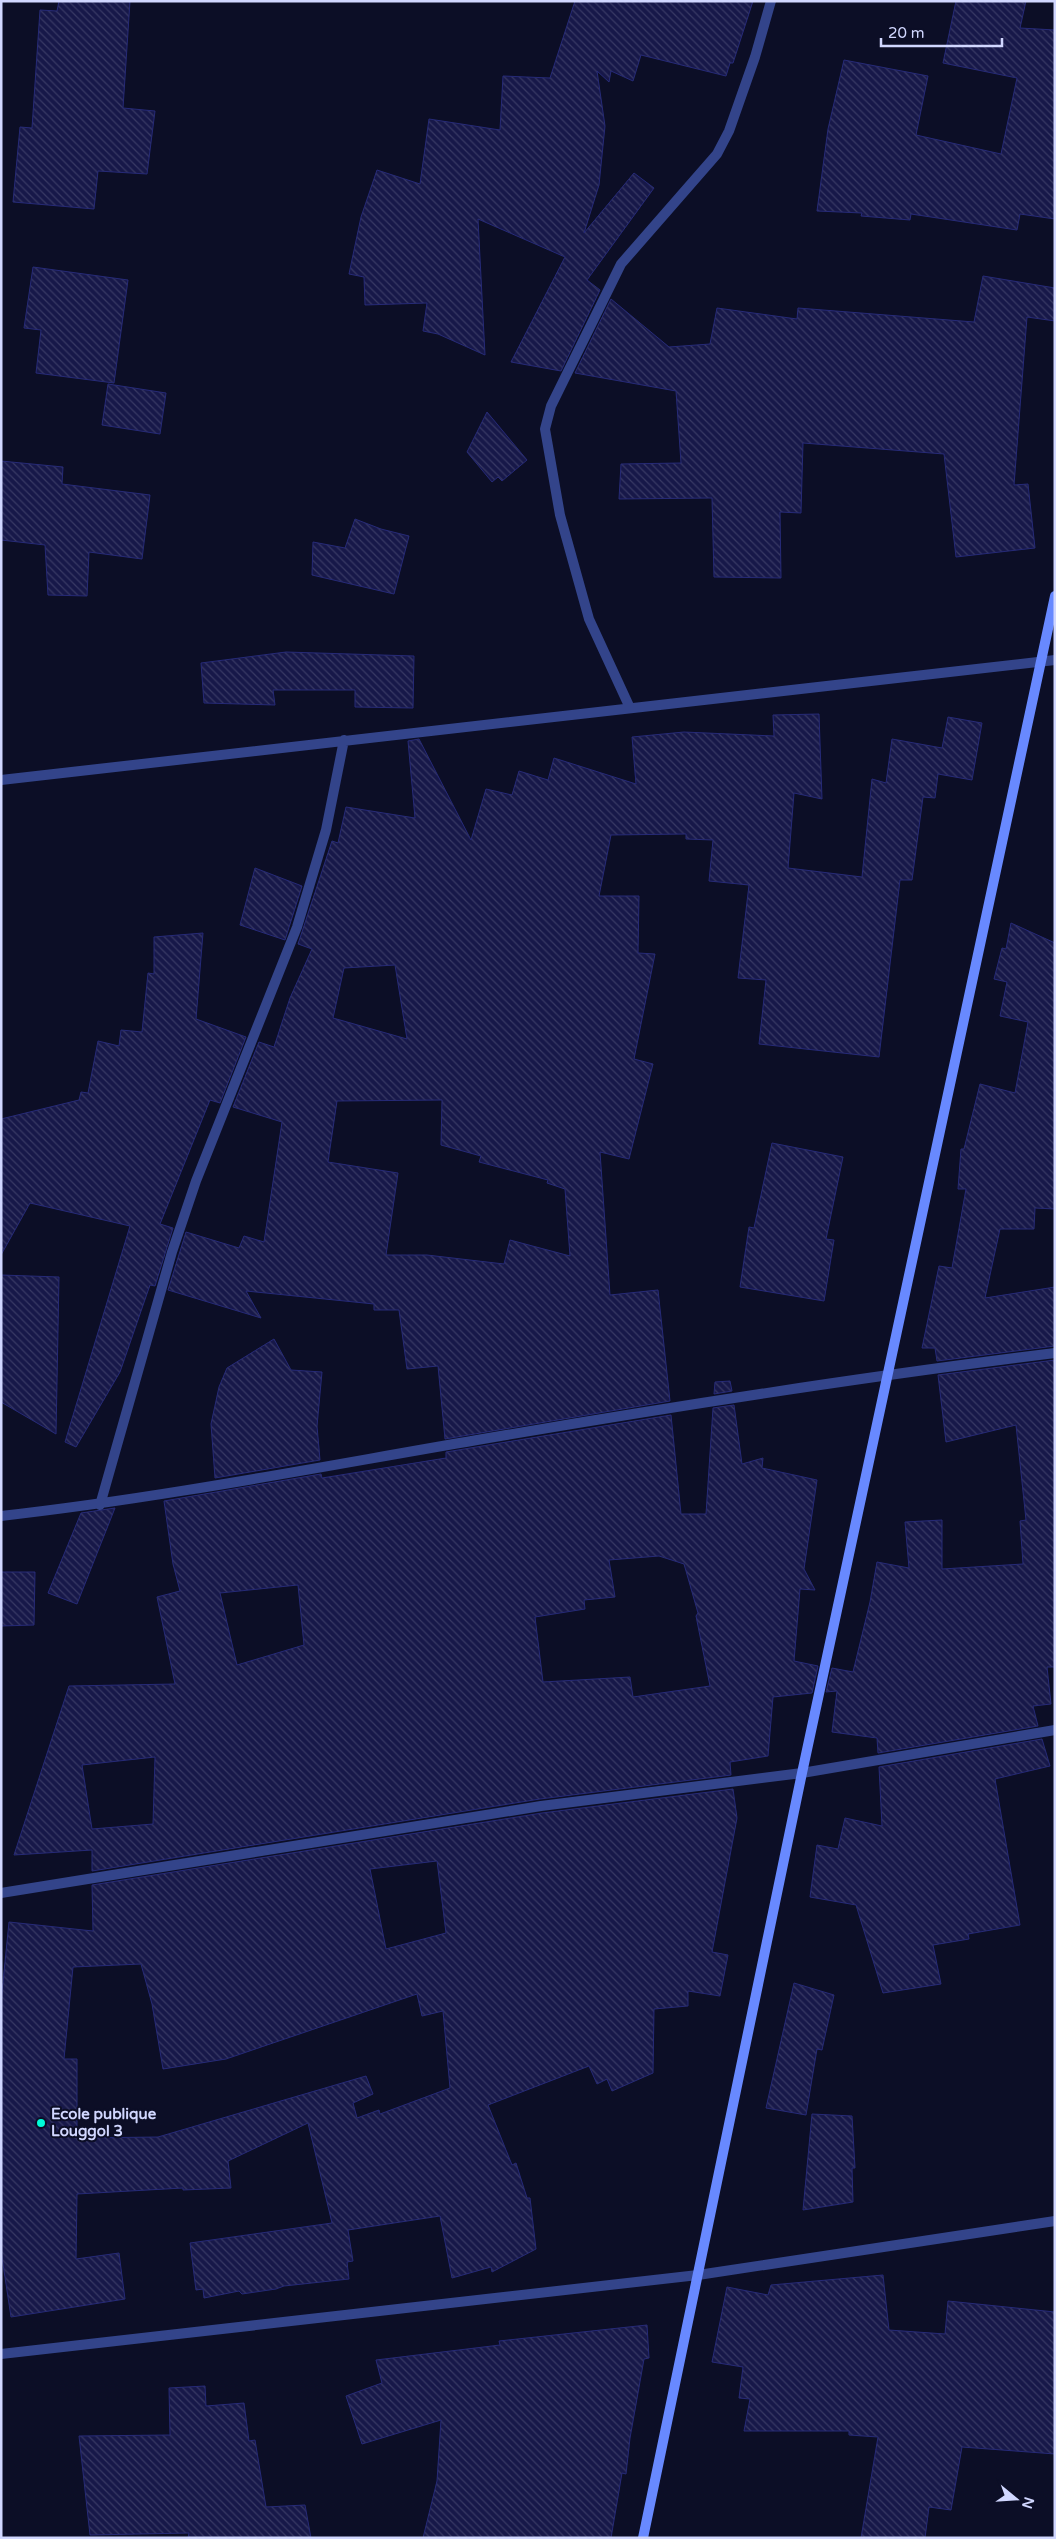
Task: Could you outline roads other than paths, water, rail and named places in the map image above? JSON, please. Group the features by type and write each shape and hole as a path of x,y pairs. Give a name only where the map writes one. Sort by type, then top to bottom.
{"main road":[{"path":"643,2538 802,1773 1039,662 1055,596"}],"street":[{"path":"630,708 589,619 560,515 545,429 550,406 621,264 716,154 729,131 755,57 770,1"},
{"path":"1,780 1055,660"},
{"path":"100,1505 172,1252 196,1181 297,927 326,830 344,740"},
{"path":"1,1516 100,1505 671,1407 888,1374 1055,1354"},
{"path":"1,1893 542,1806 802,1773 1055,1730"},
{"path":"1,2354 698,2275 1055,2221"}],"place":[{"name":"Ecole publique Louggol 3","path":"41,2123"}]}
